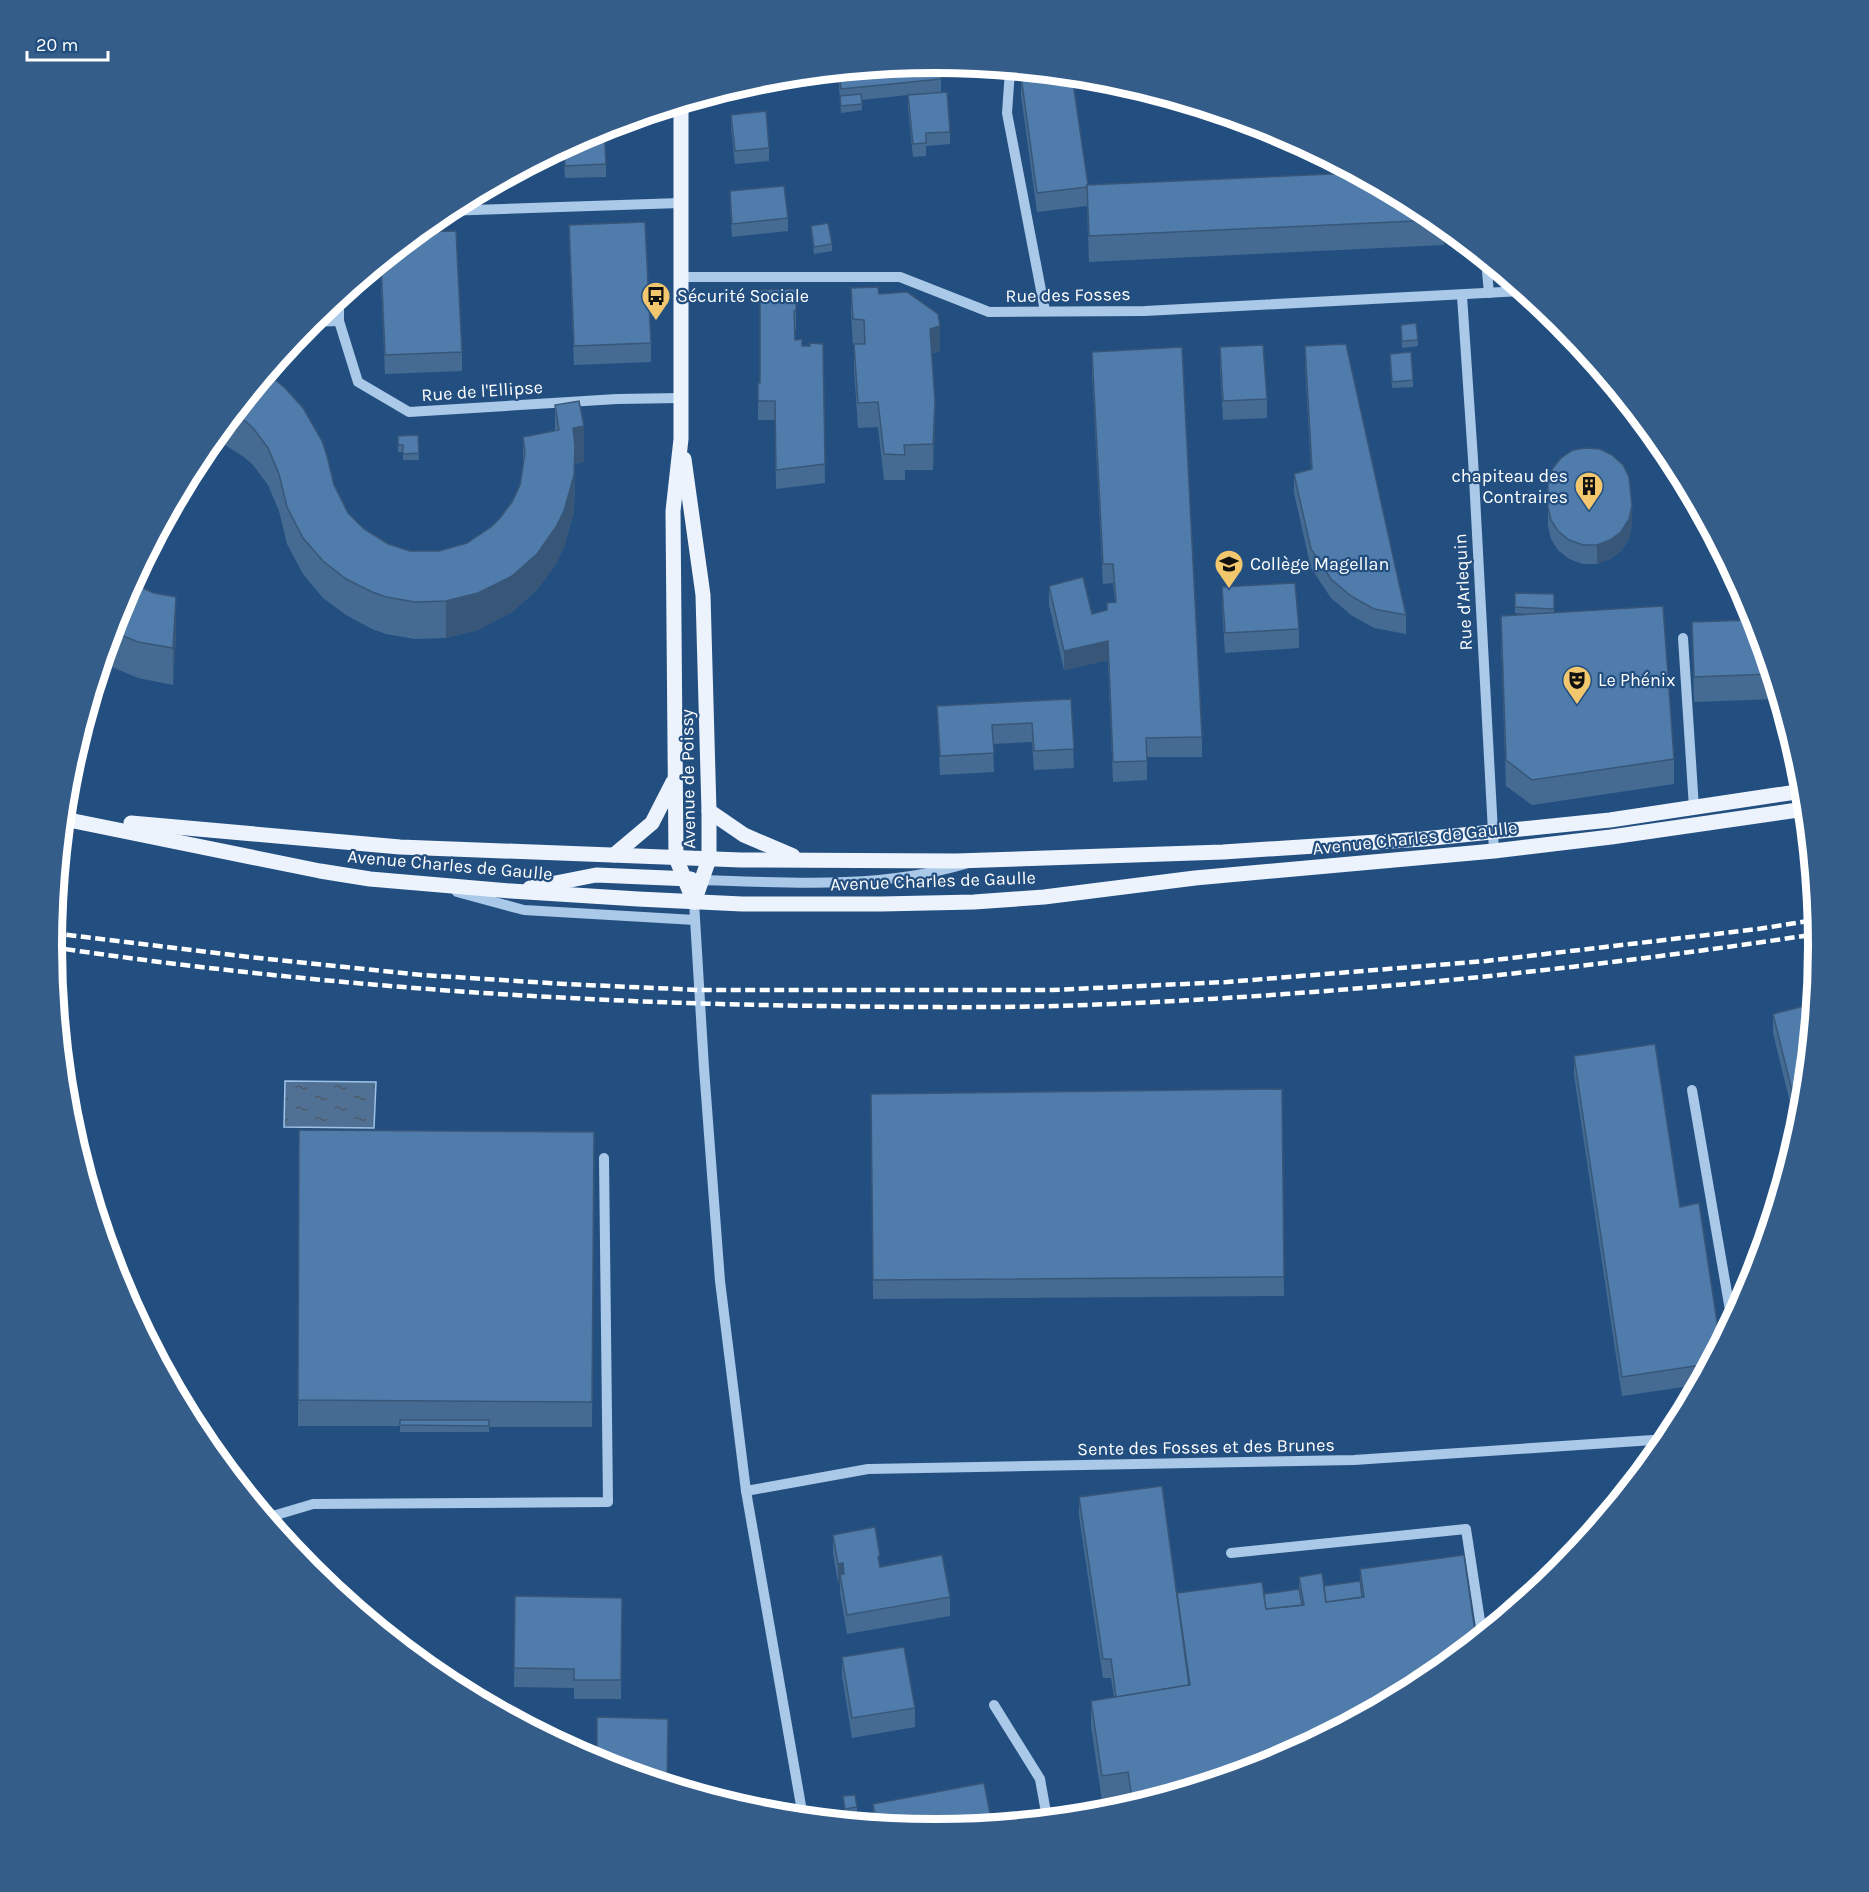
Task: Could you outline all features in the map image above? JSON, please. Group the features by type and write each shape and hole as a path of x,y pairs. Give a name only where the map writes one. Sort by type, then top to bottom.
{"main road":[{"name":"Avenue de Poissy","path":"681,111 681,439 673,511 676,858 694,902"},
{"name":"Avenue de Poissy","path":"681,439 703,595 710,859 694,902"},
{"path":"614,855 652,823 675,776"},
{"name":"Avenue Charles de Gaulle","path":"71,819 400,847 710,859 977,861 1235,851 1492,833 1610,820 1794,792"},
{"name":"Avenue Charles de Gaulle","path":"71,819 320,871 370,879 511,891 694,902 880,904 1013,900 1195,878 1611,837 1796,810"},
{"path":"709,811 744,835 802,859"},
{"path":"511,891 589,876 703,880"}],"street":[{"path":"1010,77 1007,113 1045,312"},
{"path":"465,210 681,203"},
{"path":"1487,271 1489,293"},
{"name":"Rue des Fosses","path":"681,277 900,277 989,312 1145,310 1462,296 1512,292"},
{"name":"Rue d'Arlequin","path":"1462,296 1494,850"},
{"name":"Rue de l'Ellipse","path":"339,309 339,321 358,382 409,412 616,399 681,398"},
{"path":"325,321 339,321"},
{"path":"1683,638 1694,808"},
{"path":"703,880 830,881 892,878 947,870 977,861"},
{"path":"427,884 524,910 695,921"},
{"path":"694,902 720,1281 746,1491 802,1809"},
{"path":"1692,1090 1729,1306"},
{"path":"273,1516 313,1504 608,1502 604,1158"},
{"name":"Sente des Fosses et des Brunes","path":"746,1491 868,1469 1354,1461 1654,1440"},
{"path":"1231,1553 1466,1529 1481,1627"},
{"path":"994,1705 1040,1779 1046,1812"}],"water":[{"path":"285,1081 376,1082 374,1128 284,1127"}],"building":[{"path":"940,73 941,79 841,89 840,78"},
{"path":"1021,78 1073,84 1088,185 1087,187 1037,193"},
{"path":"947,92 950,132 926,133 926,143 913,144 908,95"},
{"path":"861,94 862,104 841,106 840,96"},
{"path":"766,111 769,148 735,151 731,115"},
{"path":"605,137 606,164 565,166 564,155"},
{"path":"1341,174 1421,221 1089,236 1087,185"},
{"path":"784,186 788,218 732,224 730,191"},
{"path":"645,222 651,343 574,346 569,225"},
{"path":"828,223 832,244 814,247 811,226"},
{"path":"456,231 462,352 385,355 381,271 433,232"},
{"path":"878,287 879,294 907,292 938,314 940,326 930,329 935,402 933,444 904,445 905,455 884,454 878,402 858,403 854,344 865,344 864,320 853,319 851,288"},
{"path":"796,289 795,340 802,339 802,346 810,346 810,343 823,344 825,464 776,470 775,401 758,401 760,290"},
{"path":"1416,323 1418,340 1402,341 1401,325"},
{"path":"1346,344 1406,615 1374,609 1351,596 1331,579 1311,549 1294,474 1312,469 1305,346"},
{"path":"1263,345 1267,399 1223,401 1220,347"},
{"path":"1182,347 1202,737 1146,738 1147,761 1113,762 1108,641 1064,651 1049,586 1083,577 1092,614 1107,610 1107,603 1116,602 1113,564 1103,564 1092,352"},
{"path":"1411,352 1413,380 1392,382 1390,354"},
{"path":"272,377 303,408 322,441 334,485 348,513 364,529 388,544 410,551 439,551 467,543 500,518 512,502 520,485 525,453 523,437 559,430 555,405 579,401 584,426 573,428 574,475 564,511 537,554 512,576 478,593 446,601 415,602 372,592 346,579 323,561 303,538 287,507 279,474 268,448 240,418"},
{"path":"418,435 419,453 403,454 403,445 398,445 398,436"},
{"name":"chapiteau des Contraires","path":"1600,449 1612,455 1623,465 1629,477 1632,506 1629,519 1621,532 1597,545 1583,545 1569,540 1558,531 1551,520 1548,507 1548,480 1553,468 1561,458 1573,450"},
{"path":"1295,583 1299,629 1225,633 1222,587"},
{"path":"140,587 154,593 176,597 173,648 138,642 120,634"},
{"path":"1515,593 1554,594 1554,609 1515,607"},
{"path":"1663,606 1674,759 1532,780 1506,760 1501,616"},
{"path":"1744,620 1764,674 1694,677 1692,622"},
{"path":"1071,699 1074,749 1034,751 1032,723 992,725 994,753 940,756 937,706"},
{"path":"1806,1006 1794,1098 1773,1014"},
{"path":"1655,1044 1680,1207 1699,1203 1718,1330 1700,1365 1622,1377 1574,1056"},
{"path":"1282,1089 1284,1277 873,1280 871,1094"},
{"path":"299,1130 594,1132 592,1402 298,1400"},
{"path":"400,1420 489,1420 489,1426 400,1425"},
{"path":"1162,1486 1189,1685 1116,1697 1111,1659 1103,1659 1079,1497"},
{"path":"875,1527 880,1567 942,1555 950,1597 847,1615 840,1574 844,1574 843,1563 838,1564 833,1535"},
{"path":"1464,1555 1475,1631 1420,1672 1371,1702 1269,1753 1215,1773 1132,1796 1128,1772 1102,1776 1091,1701 1190,1685 1177,1593 1262,1582 1266,1609 1304,1605 1299,1577 1322,1573 1326,1602 1364,1597 1360,1569"},
{"path":"1360,1581 1362,1597 1326,1602 1324,1586"},
{"path":"1299,1589 1302,1605 1266,1609 1264,1594"},
{"path":"515,1596 622,1598 621,1680 574,1680 574,1669 514,1668"},
{"path":"904,1647 915,1708 852,1718 842,1657"},
{"path":"597,1717 668,1719 667,1777 597,1752"},
{"path":"984,1783 991,1817 934,1819 876,1817 873,1804"},
{"path":"855,1795 857,1807 845,1809 843,1796"}],"railway":[{"path":"62,934 422,975 565,984 699,990 1052,990 1227,982 1486,961 1807,921"},
{"path":"62,948 243,972 436,990 726,1004 997,1007 1151,1002 1342,990 1627,960 1808,935"}],"place":[{"name":"Sécurité Sociale","path":"656,322"},
{"name":"chapiteau des Contraires","path":"1589,512"},
{"name":"Collège Magellan","path":"1229,590"},
{"name":"Le Phénix","path":"1577,706"}]}
